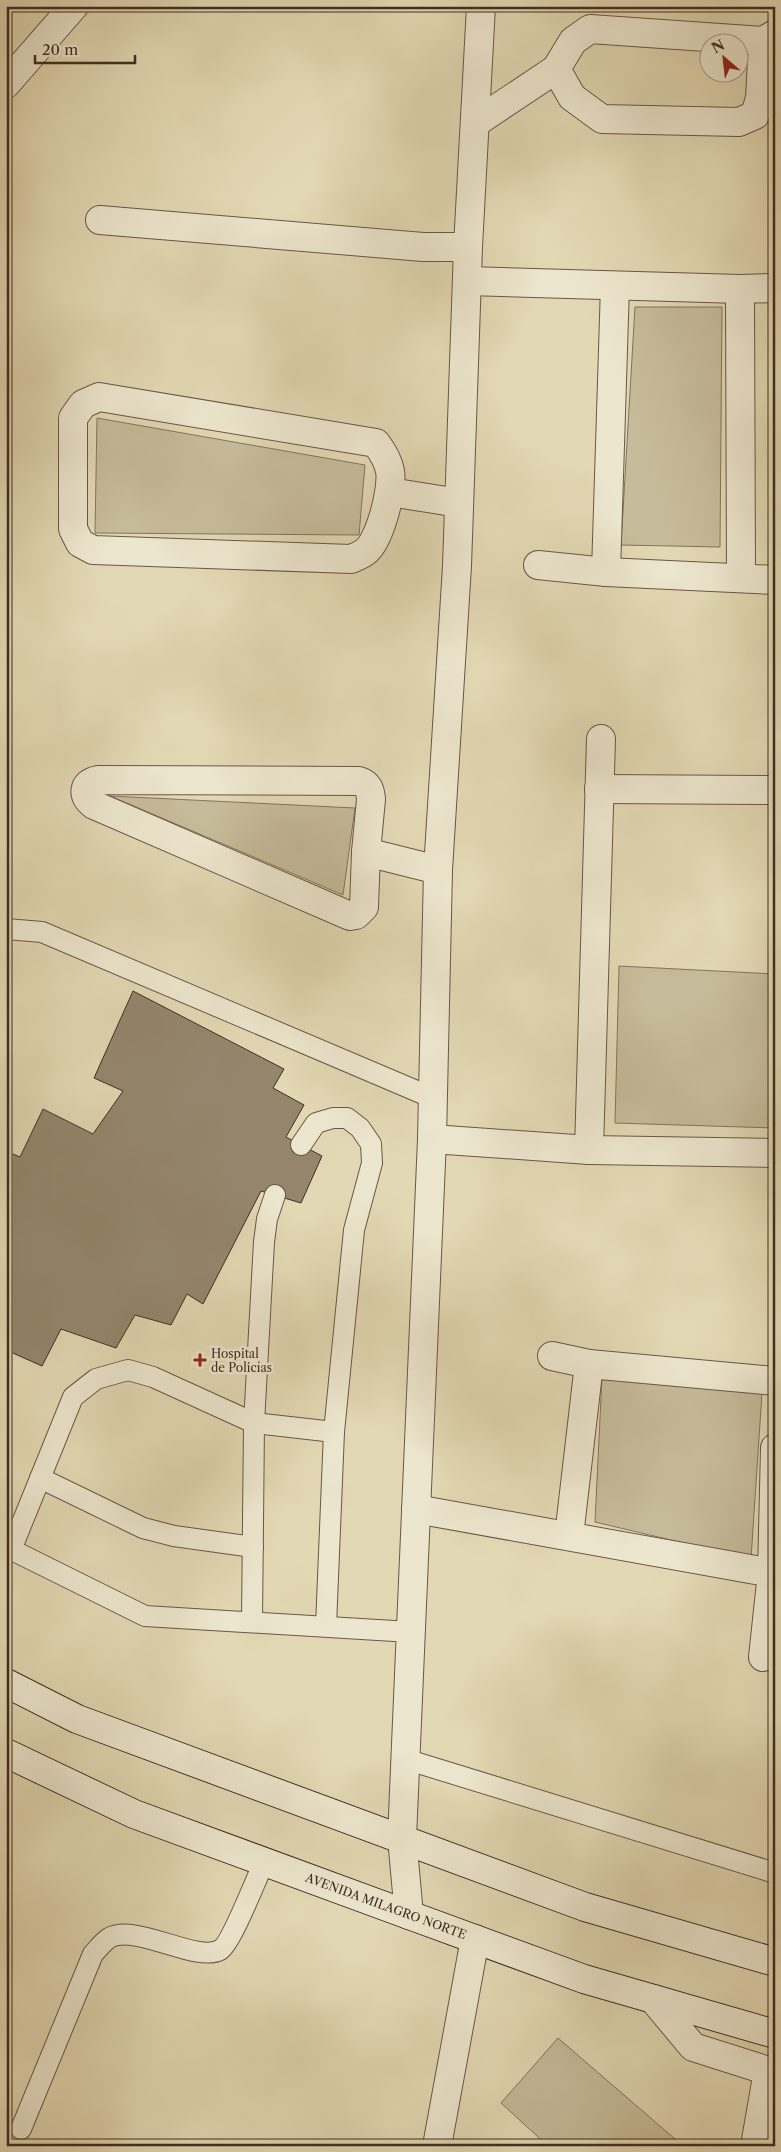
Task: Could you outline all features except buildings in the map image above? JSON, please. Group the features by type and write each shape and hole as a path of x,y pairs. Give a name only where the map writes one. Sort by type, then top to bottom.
{"street":[{"path":"6,84 74,6"},
{"path":"409,1915 402,1838 434,1098 438,870 459,503 468,247 481,6"},
{"path":"475,123 556,69 573,41 590,29 769,38 760,98 755,115 739,122 602,119 572,97 556,69"},
{"path":"100,220 423,247 468,247"},
{"path":"467,281 740,289 775,288"},
{"path":"606,572 615,286"},
{"path":"740,289 742,578"},
{"path":"99,398 376,443 384,453 390,471 390,492 375,538 366,552 351,560 93,550 80,542 73,529 73,418 83,404 99,398"},
{"path":"390,492 459,503"},
{"path":"538,565 606,572 775,580"},
{"path":"589,1150 600,739"},
{"path":"98,780 358,781 366,783 370,790 371,799 366,852 364,907 356,915 350,916 94,805 88,800 85,793 86,787 91,781 98,780"},
{"path":"599,788 775,790"},
{"path":"366,852 438,870"},
{"path":"432,1139 589,1150 775,1153"},
{"path":"552,1356 589,1364 775,1381"},
{"path":"570,1536 589,1364"},
{"path":"764,1657 772,1573 775,1448"},
{"path":"416,1509 772,1573"},
{"path":"6,1682 77,1719 585,1906 775,1962"},
{"name":"AVENIDA MILAGRO NORTE","path":"6,1753 134,1814 584,1979 775,2034"},
{"path":"437,2146 475,1939"},
{"path":"653,1999 693,2047 771,2072 756,2146"}],"lane":[{"path":"6,929 42,932 434,1098"},
{"path":"301,1145 316,1123 333,1118 347,1118 360,1128 371,1144 372,1163 354,1230 334,1432 326,1626"},
{"path":"252,1622 254,1423 266,1220 275,1195"},
{"path":"334,1432 254,1423 154,1377 128,1370 96,1379 73,1397 9,1548 145,1616 411,1632"},
{"path":"40,1478 144,1528 174,1536 253,1547"},
{"path":"405,1759 775,1873"},
{"path":"21,2128 93,1954 109,1938 126,1934 206,1953 220,1950 230,1939 264,1862"}],"shaded area":[{"path":"635,307 722,307 720,547 621,545"},
{"path":"97,418 365,465 359,535 95,533"},
{"path":"110,796 355,808 343,895"},
{"path":"619,966 775,974 775,1128 615,1123"},
{"path":"602,1377 762,1393 751,1559 595,1522"},
{"path":"558,2038 682,2145 548,2146 501,2103"}],"place":[{"name":"Hospital de Policías","path":"200,1360"}]}
